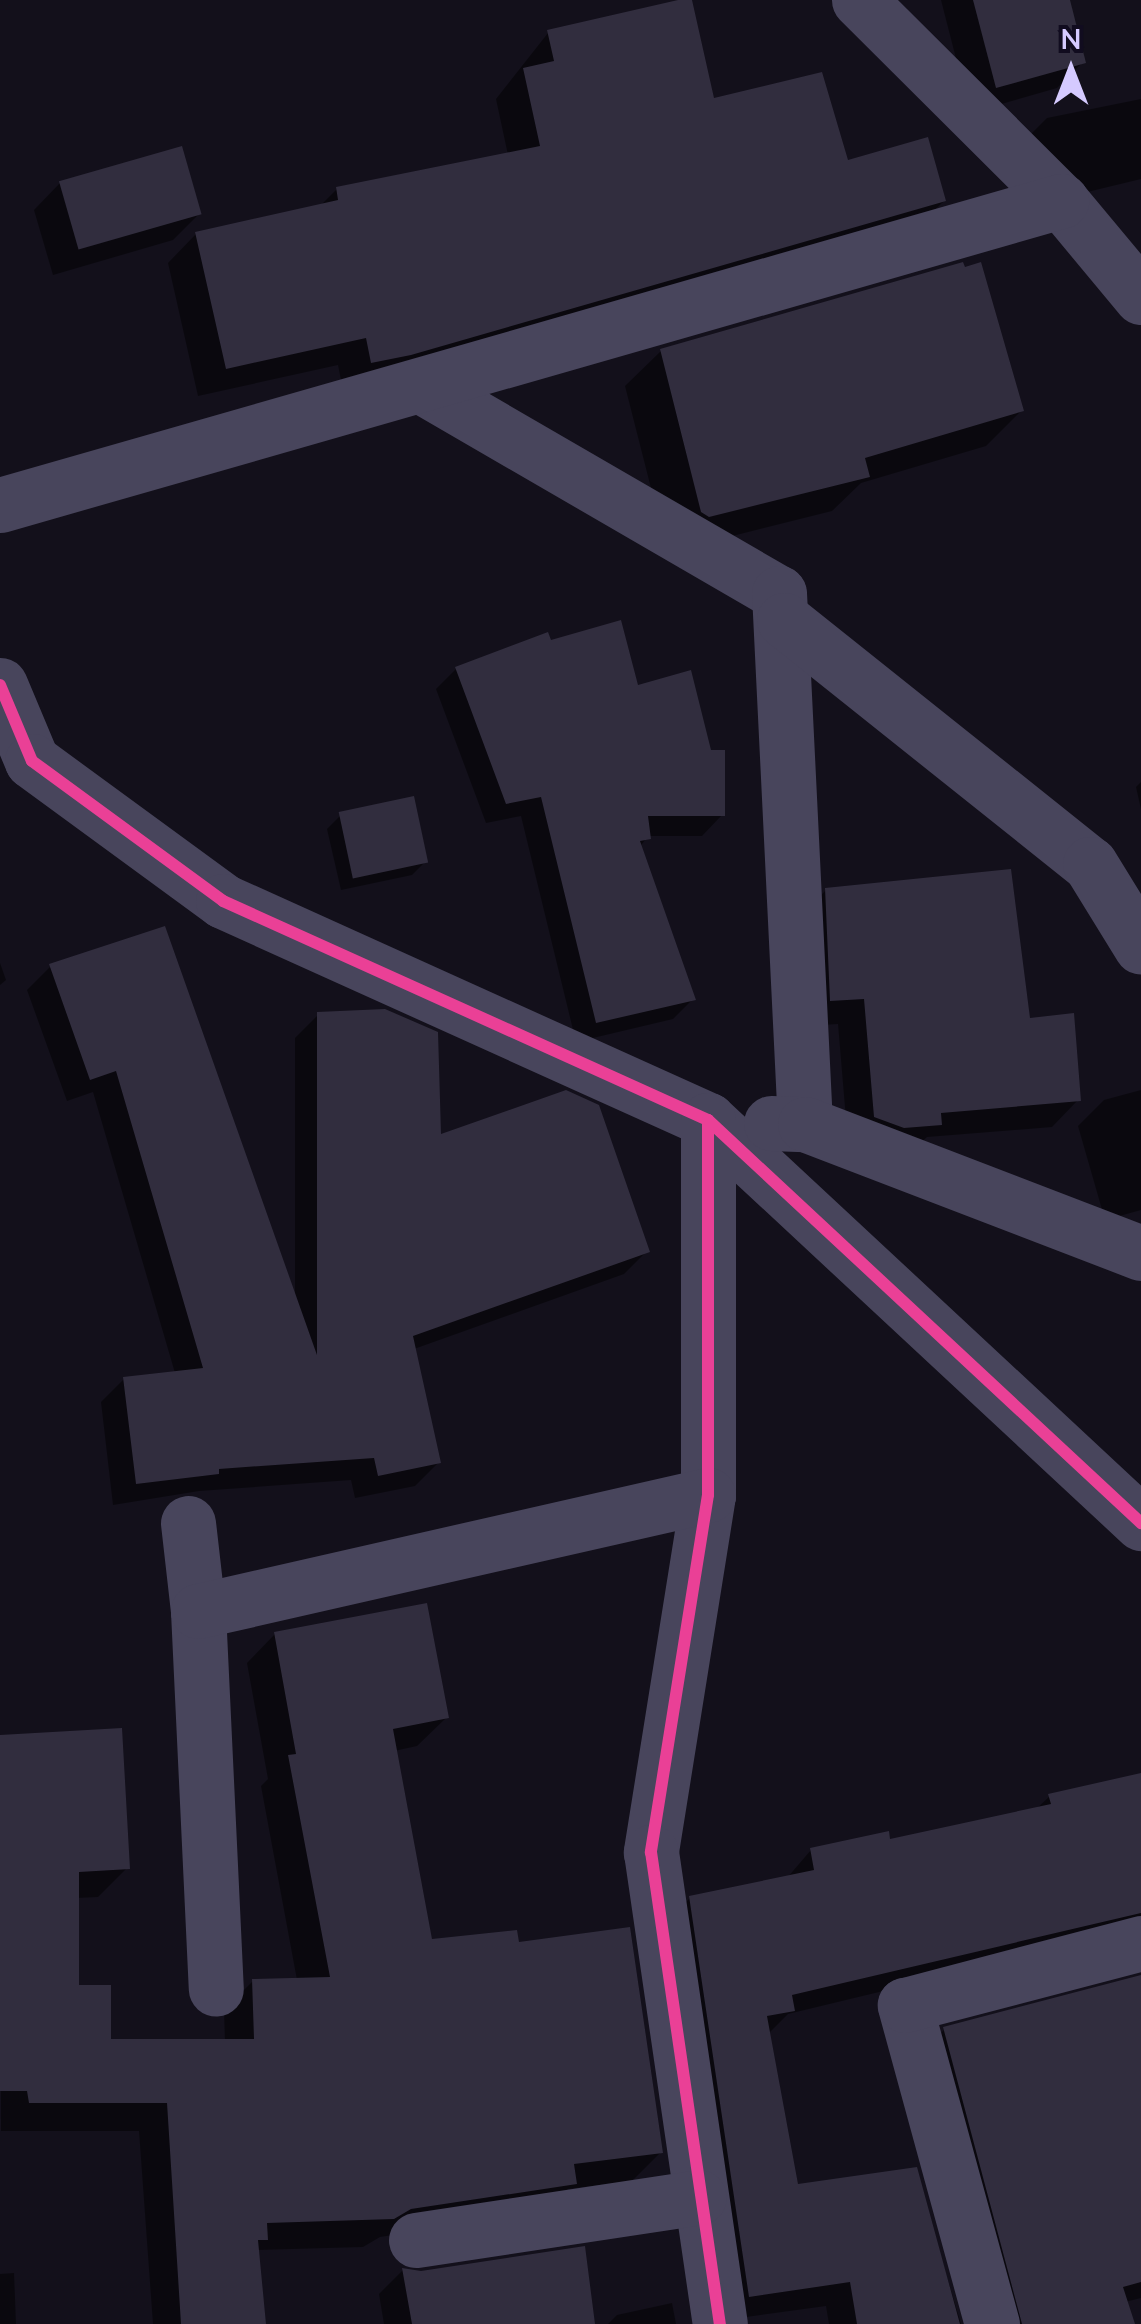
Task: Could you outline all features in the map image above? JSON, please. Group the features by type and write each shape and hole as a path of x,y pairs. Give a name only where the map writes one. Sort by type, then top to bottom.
{"street":[{"path":"859,0 1061,201 1141,298"},
{"path":"0,505 1061,201"},
{"path":"423,386 780,593 805,1124"},
{"path":"784,620 1090,864 1141,947"},
{"path":"0,685 32,760 223,900 708,1120 1141,1523"},
{"path":"708,1120 805,1124 1141,1253"},
{"path":"708,1120 708,1496 651,1852 720,2324"},
{"path":"198,1610 708,1496"},
{"path":"188,1523 198,1610 216,1989"},
{"path":"992,2324 905,2005 1141,1942"},
{"path":"416,2240 699,2197"}],"building":[{"path":"692,0 714,98 822,72 848,160 928,137 946,201 411,355 371,363 366,338 226,369 195,232 338,200 336,187 540,146 523,68 554,61 547,30"},
{"path":"973,0 1070,0 1086,63 996,88"},
{"path":"182,146 202,214 79,250 59,181"},
{"path":"963,262 965,267 981,262 1024,411 865,458 870,477 709,517 701,512 660,349"},
{"path":"621,620 638,685 691,670 711,750 725,750 725,816 648,816 651,839 640,841 696,1000 596,1023 541,797 506,804 455,667 548,632 551,640"},
{"path":"414,796 428,863 353,879 339,812"},
{"path":"1011,869 1030,1018 1074,1013 1081,1101 941,1113 942,1125 904,1128 874,1117 864,999 830,1001 825,888"},
{"path":"165,926 317,1355 317,1012 385,1009 438,1032 441,1134 566,1090 599,1105 650,1252 413,1336 441,1463 378,1476 374,1458 219,1469 219,1474 136,1484 123,1377 203,1368 116,1071 90,1080 49,964"},
{"path":"427,1603 449,1718 393,1729 432,1939 517,1930 519,1942 630,1927 663,2153 574,2164 577,2184 411,2209 394,2219 267,2223 268,2240 258,2240 266,2324 181,2324 167,2103 29,2103 27,2091 0,2091 0,1735 122,1728 130,1869 79,1872 79,1985 111,1985 111,2039 254,2039 252,1979 330,1977 288,1755 296,1754 274,1632"},
{"path":"1141,1773 1141,1913 792,1995 795,2011 767,2016 798,2184 917,2167 960,2324 857,2324 850,2282 749,2297 689,1896 814,1870 810,1848 889,1831 890,1839 1051,1804 1048,1794"},
{"path":"1141,1975 1141,2282 1123,2287 1135,2324 1022,2324 943,2027"},
{"path":"585,2246 595,2324 412,2324 402,2268 421,2271"}],"cycle path":[{"path":"0,685 32,761 223,901 708,1120 1141,1523"},
{"path":"708,1120 708,1495 651,1852 720,2324"}]}
